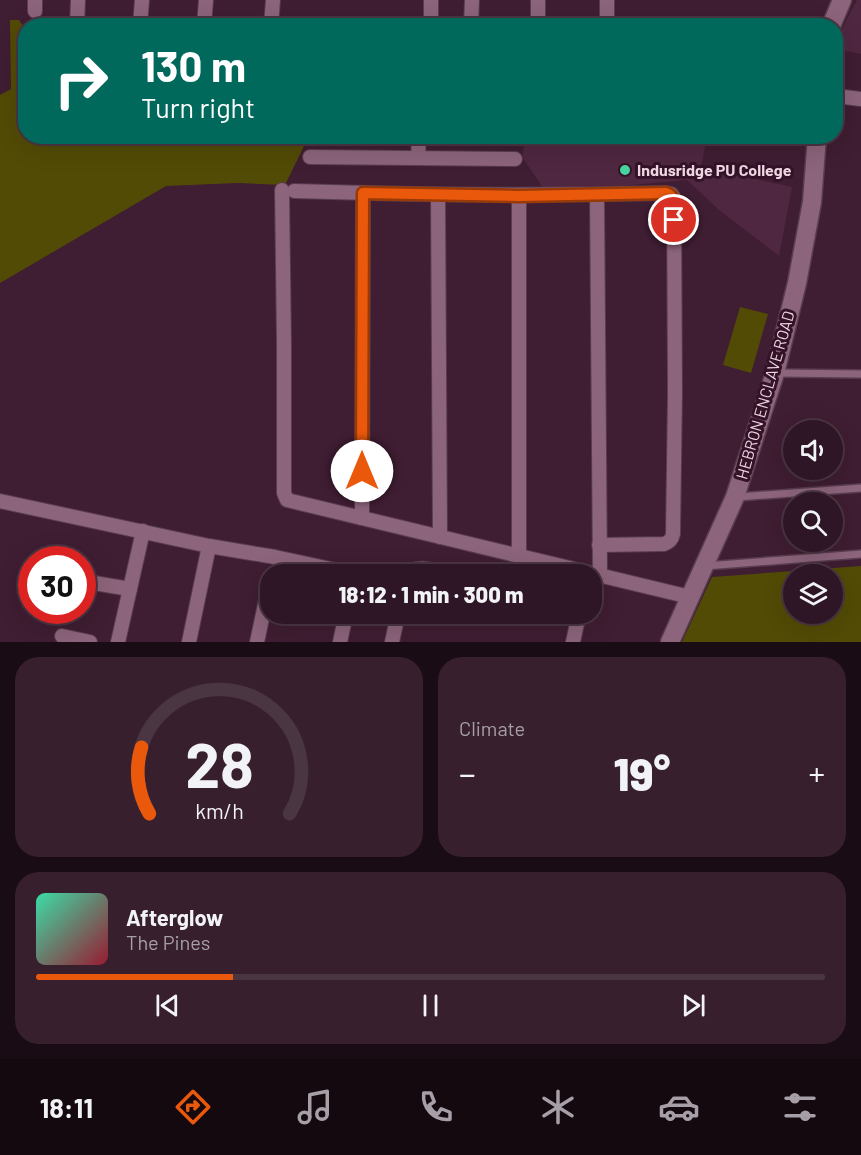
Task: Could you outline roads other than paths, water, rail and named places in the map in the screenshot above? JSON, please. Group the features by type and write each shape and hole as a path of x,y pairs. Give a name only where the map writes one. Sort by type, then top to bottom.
{"street":[{"path":"77,18 78,0"},
{"path":"141,18 142,0"},
{"path":"205,18 206,0"},
{"path":"272,18 273,0"},
{"path":"431,0 431,18"},
{"path":"471,18 472,0"},
{"path":"538,0 538,18"},
{"path":"606,18 607,0"},
{"path":"834,18 842,0"},
{"path":"843,97 861,99"},
{"path":"418,144 418,158"},
{"name":"HEBRON ENCLAVE ROAD","path":"670,642 735,497 775,373 797,283 812,202 816,144"},
{"path":"310,157 515,159"},
{"path":"551,564 290,502 285,497 288,191 519,196 671,194 674,198 675,381 672,539 664,544 599,545"},
{"path":"362,518 363,193"},
{"path":"438,195 440,537"},
{"path":"597,195 600,564"},
{"path":"519,196 519,556"},
{"path":"0,501 209,546 310,564"},
{"path":"118,642 143,531"},
{"path":"189,642 209,546"},
{"path":"273,564 275,557"},
{"path":"602,576 690,597"},
{"path":"96,584 130,590"},
{"path":"257,642 261,624"},
{"path":"340,642 344,624"},
{"path":"392,642 396,624"},
{"path":"573,642 577,624"},
{"path":"63,636 90,642"}],"lane":[{"path":"775,373 861,374"},
{"path":"735,497 861,488"},
{"path":"704,566 861,554"}],"place":[{"name":"Indusridge PU College","path":"625,170"}]}
